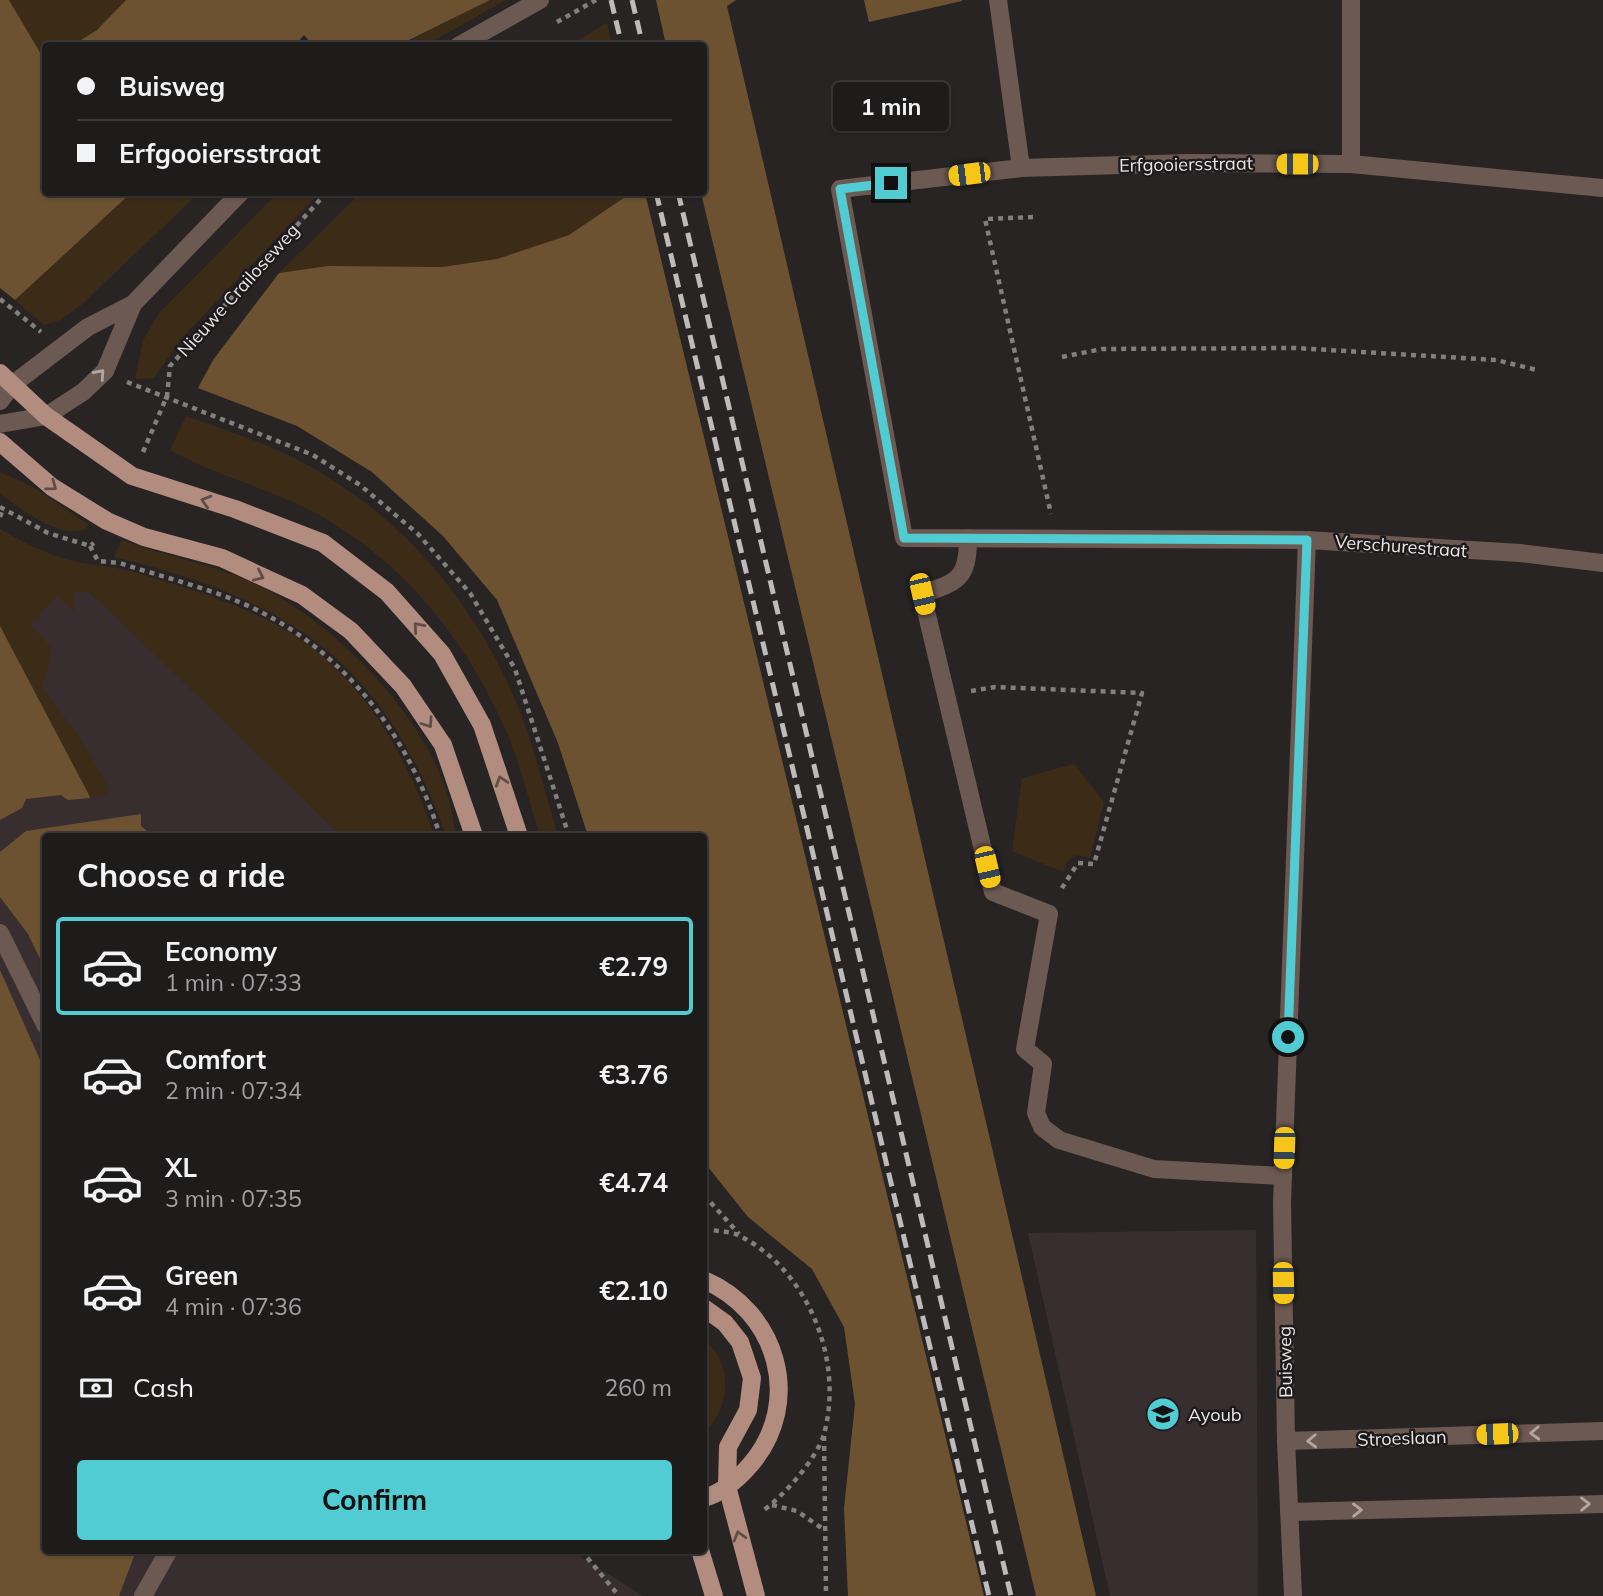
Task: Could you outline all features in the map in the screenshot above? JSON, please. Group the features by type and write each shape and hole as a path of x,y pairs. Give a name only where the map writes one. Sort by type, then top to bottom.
{"main road":[{"path":"6,379 46,416 132,476 234,509 323,543 387,592 442,654 482,725 518,833"},
{"path":"0,442 52,487 107,521 144,537 222,558 302,595 351,631 403,686 443,745 473,833"},
{"path":"707,1282 733,1295 756,1319 773,1350 780,1397 771,1433 757,1456 727,1486 707,1496"},
{"path":"707,1310 725,1323 740,1342 752,1378 748,1409 728,1447 727,1486 757,1596"},
{"path":"701,1554 715,1596"}],"street":[{"path":"465,42 540,0"},
{"path":"998,0 1021,168"},
{"path":"1351,164 1352,0"},
{"name":"Erfgooiersstraat","path":"904,538 840,189 1021,168 1188,163 1351,164 1603,188"},
{"path":"0,401 6,379 88,327 133,304 237,196"},
{"path":"0,424 46,416 82,392 105,371 133,304"},
{"name":"Verschurestraat","path":"904,538 1307,540 1520,553 1603,563"},
{"path":"968,538 965,570 953,584 922,594 993,892 1049,914 1025,1049 1043,1064 1036,1113 1042,1127 1059,1140 1154,1169 1283,1175"},
{"name":"Buisweg","path":"1293,1596 1286,1441 1283,1175 1307,540"},
{"path":"0,933 42,1018"},
{"name":"Stroeslaan","path":"1286,1441 1603,1431"},
{"path":"1289,1512 1603,1504"},
{"path":"143,1596 167,1554"}],"path":[{"path":"552,25 596,0"},
{"name":"Nieuwe Crailoseweg","path":"167,396 170,366 323,196"},
{"path":"1033,217 985,219 1057,538"},
{"path":"1062,357 1102,349 1295,348 1496,360 1537,370"},
{"path":"0,517 3,509"},
{"path":"89,546 98,561 120,563 254,609 292,629 324,653 345,671 395,737 428,798 439,833"},
{"path":"946,695 995,687 1142,693 1094,864 1085,861 1071,868 1049,914"},
{"path":"707,1198 739,1235 782,1270 814,1315 826,1350 829,1377 824,1435 823,1529 826,1596"},
{"path":"707,1230 739,1235"},
{"path":"737,1529 772,1505 803,1469 824,1435"},
{"path":"772,1505 797,1511 823,1529"},
{"path":"584,1554 619,1596"}],"shaded area":[{"path":"0,0 9,0 42,56 42,196 128,196 15,300 0,288"},
{"path":"9,0 126,0 100,27 83,39 76,42 42,42 42,56"},
{"path":"126,0 490,0 405,42 310,42 304,35 298,42 78,42 97,30"},
{"path":"490,0 506,0 431,42 407,42"},
{"path":"656,0 736,0 727,6 1096,1596 1036,1596 702,196 707,196 707,42 665,42"},
{"path":"864,0 962,0 962,1 869,22"},
{"path":"607,23 611,42 575,42"},
{"path":"128,196 196,196 81,305 60,320 44,325 15,300"},
{"path":"275,196 316,196 180,340 154,378 135,379 143,340 160,312"},
{"path":"357,196 627,196 569,235 497,259 442,267 328,266 279,273"},
{"path":"627,196 646,196 984,1596 848,1596 844,1508 855,1404 844,1327 812,1269 748,1217 707,1166 707,833 587,833 558,743 497,600 443,536 372,472 297,426 198,388 213,360 279,273 328,266 442,267 497,259 569,235"},
{"path":"186,416 300,461 335,481 398,531 452,591 495,659 520,712 557,833 539,833 510,740 477,673 457,642 410,585 383,559 321,516 170,450"},
{"path":"0,472 33,487 88,524 87,529 65,530 30,515 0,494"},
{"path":"0,529 50,554 130,571 232,604 271,622 315,650 361,695 411,777 433,833 338,833 90,592 74,592 74,612 57,596 30,625 51,647 51,659 42,687 81,739 109,788 106,795 90,798 0,626"},
{"path":"122,540 239,577 275,595 347,648 380,682 409,719 432,758 448,797 454,833 445,833 421,776 393,725 360,682 323,647 280,618 231,594 176,574 114,557"},
{"path":"52,565 420,833 42,833 42,1554 578,1554 643,1596 0,1596 0,567"},
{"path":"0,626 90,798 68,800 61,795 26,799 22,808 0,820"},
{"path":"1074,764 1104,802 1090,858 1076,855 1067,862 1063,872 1012,851 1022,778"},
{"path":"141,814 141,826 149,833 42,833 42,963 28,934 0,897 0,852 26,831"},
{"path":"0,970 42,1064 42,1554 135,1554 119,1596 0,1596"},
{"name":"Ayoub","path":"1256,1230 1258,1596 1110,1596 1028,1233"},
{"path":"707,1342 720,1361 725,1386 720,1411 707,1429"}],"railway":[{"path":"611,0 621,42"},
{"path":"632,0 642,42"},
{"path":"657,196 989,1596"},
{"path":"679,196 1011,1596"}],"place":[{"name":"Ayoub","path":"1163,1414"}],"route":[{"path":"891,183 840,189 904,538 1307,540 1288,1037"}]}
